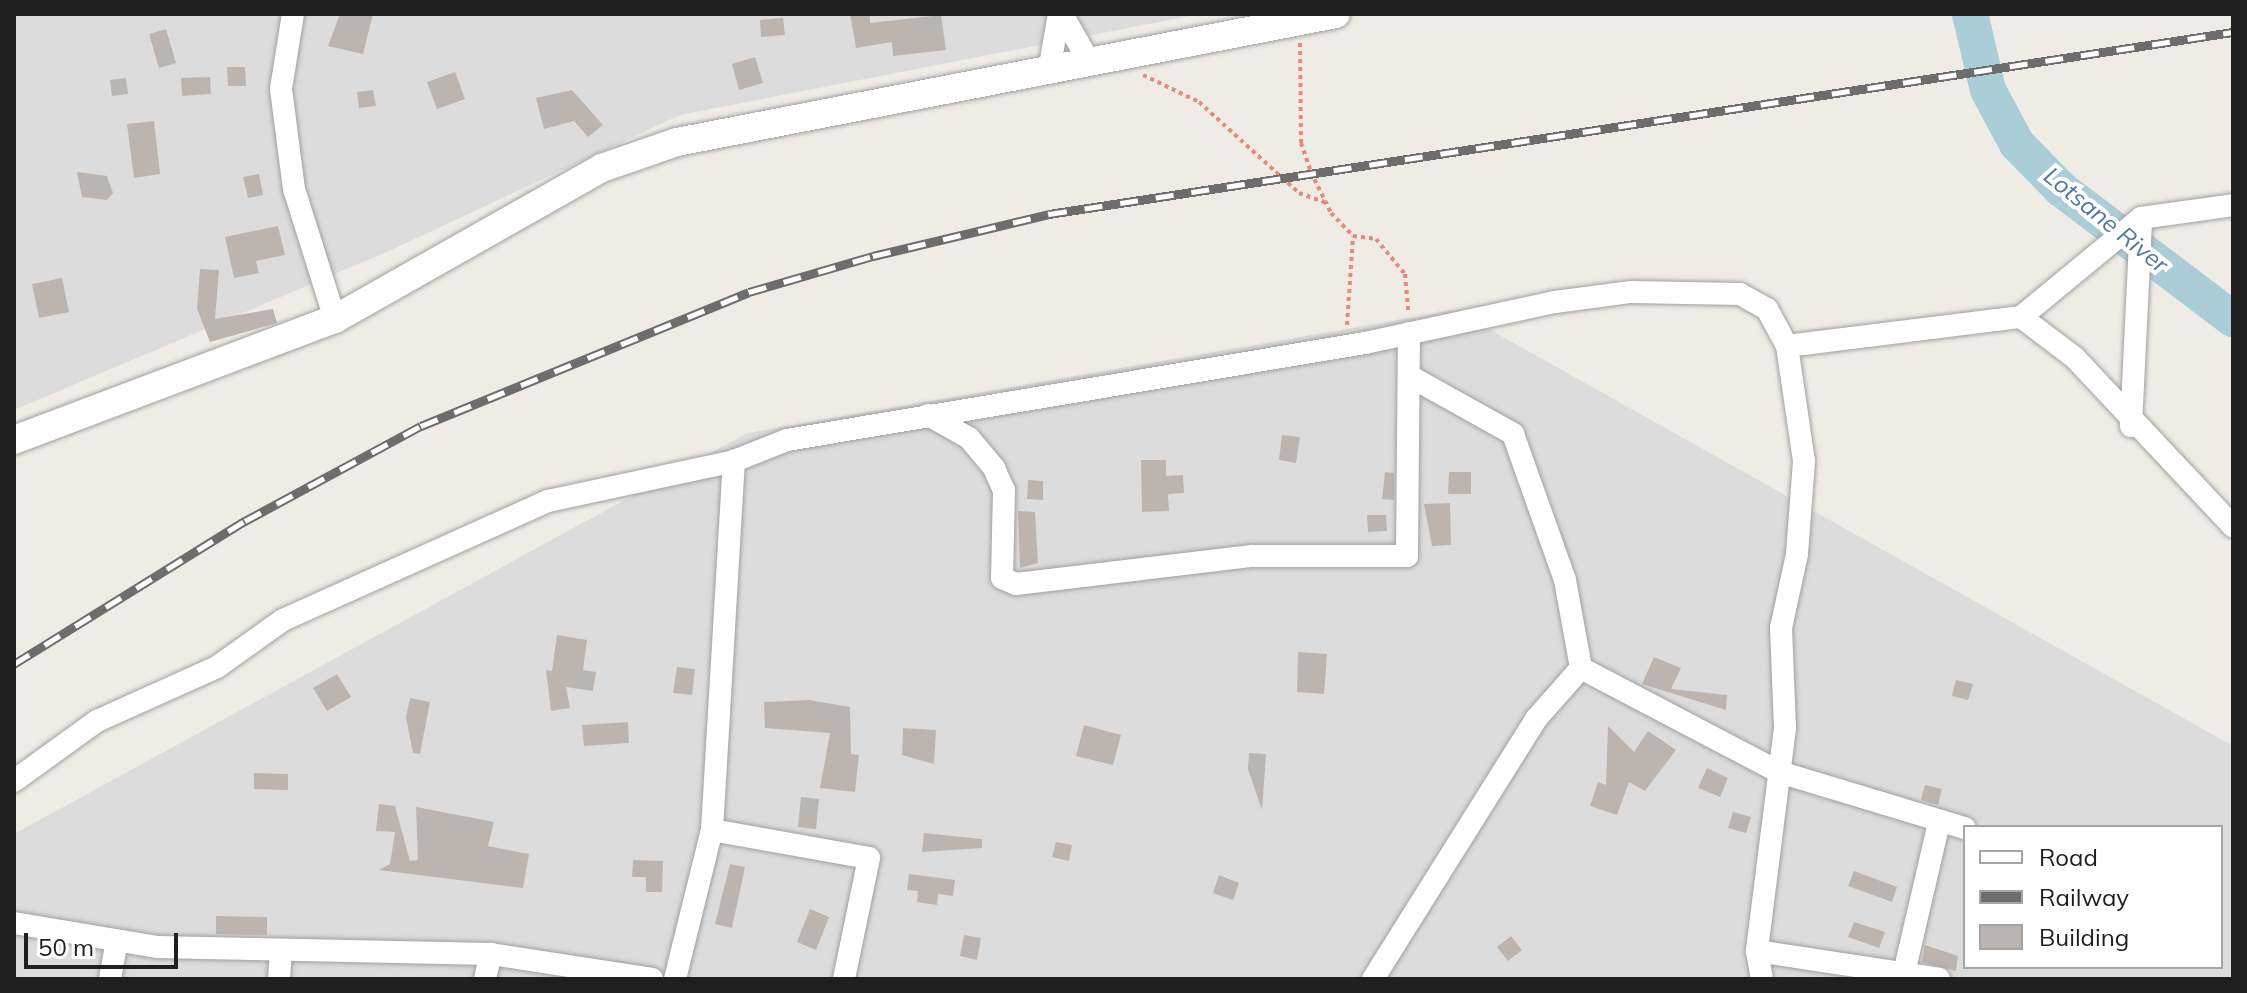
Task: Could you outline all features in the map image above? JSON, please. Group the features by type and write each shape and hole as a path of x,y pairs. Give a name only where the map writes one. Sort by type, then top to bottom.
{"street":[{"path":"293,14 281,89 294,189 335,319"},
{"path":"1050,65 1060,14 1075,26 1087,58"},
{"path":"14,440 335,319 602,168 647,152 1050,65 1301,17 1336,14"},
{"path":"1787,346 2021,317 2141,218 2233,205"},
{"path":"2131,426 2141,218"},
{"path":"14,781 97,721 217,667 283,620 548,501 734,461 787,440 1340,347 1555,302 1706,292 1740,294 1767,309 1787,346 1804,461 1797,554 1781,628 1779,772 1757,951 1762,979"},
{"path":"2021,317 2075,358 2131,426 2233,526"},
{"path":"928,415 969,438 994,468 1004,490 1002,578 1016,584 1252,556 1407,556 1413,378 1409,333"},
{"path":"1413,378 1513,434 1565,580 1581,668"},
{"path":"675,979 712,830 734,461"},
{"path":"1581,668 1779,772 1963,828"},
{"path":"1373,979 1536,719 1581,668"},
{"path":"1904,973 1939,822"},
{"path":"712,830 869,858 844,979"},
{"path":"14,923 117,941 281,952 369,948 491,954 652,979"},
{"path":"110,979 117,941"},
{"path":"1757,951 1939,979"},
{"path":"279,979 281,952"},
{"path":"485,979 491,954"}],"path":[{"path":"1301,17 1301,143 1326,203 1353,236 1353,307 1340,347"},
{"path":"1127,70 1199,102 1299,193 1326,203"},
{"path":"1353,236 1376,239 1405,274 1409,333"}],"shaded area":[{"path":"14,14 1200,14 680,115 389,251 14,410"},
{"path":"1455,310 2233,746 2233,979 14,979 14,834 747,433"}],"building":[{"path":"340,14 373,14 363,54 328,46"},
{"path":"850,14 870,14 870,23 941,15 946,50 893,56 892,42 856,48"},
{"path":"783,18 785,35 761,37 760,20"},
{"path":"166,29 176,63 159,68 149,34"},
{"path":"755,57 763,83 739,90 732,64"},
{"path":"227,67 245,67 246,86 228,86"},
{"path":"455,72 465,99 437,109 427,82"},
{"path":"210,77 211,94 182,96 181,78"},
{"path":"126,78 128,94 112,96 110,80"},
{"path":"373,90 376,106 359,108 357,92"},
{"path":"572,90 603,125 588,137 574,121 544,129 536,98"},
{"path":"154,121 160,174 134,178 127,124"},
{"path":"77,172 107,176 113,193 107,200 82,197"},
{"path":"259,174 263,195 248,198 243,177"},
{"path":"278,226 285,255 256,261 259,273 234,278 225,237"},
{"path":"200,269 219,270 215,319 273,309 277,323 210,342 197,309"},
{"path":"62,278 69,312 39,318 32,284"},
{"path":"1282,435 1300,437 1296,463 1279,460"},
{"path":"1141,460 1166,460 1166,476 1183,475 1184,493 1168,494 1169,511 1142,512"},
{"path":"1385,472 1394,473 1394,500 1382,499"},
{"path":"1449,472 1471,472 1471,494 1448,494"},
{"path":"1028,480 1043,481 1043,500 1027,499"},
{"path":"1450,503 1451,545 1432,546 1424,504"},
{"path":"1018,511 1035,512 1038,563 1020,568"},
{"path":"1367,515 1386,515 1387,531 1368,532"},
{"path":"557,635 587,640 583,670 596,672 593,691 566,687 570,708 551,711 546,670 552,671"},
{"path":"1298,652 1327,654 1324,694 1297,692"},
{"path":"1654,657 1681,668 1671,689 1727,695 1726,710 1642,684"},
{"path":"677,667 695,669 692,695 673,693"},
{"path":"337,674 351,697 327,711 313,688"},
{"path":"1956,680 1973,684 1968,700 1952,696"},
{"path":"410,698 430,702 420,754 413,753 406,717"},
{"path":"809,700 850,707 851,754 859,755 855,792 820,788 830,733 765,728 764,702"},
{"path":"628,722 629,743 584,746 582,725"},
{"path":"1084,725 1121,735 1113,765 1076,756"},
{"path":"1608,726 1634,752 1648,731 1676,750 1645,791 1629,782 1617,815 1590,806 1598,782 1606,785"},
{"path":"903,728 936,730 934,764 902,755"},
{"path":"1249,753 1266,754 1262,810 1248,769"},
{"path":"1707,768 1728,778 1720,797 1698,788"},
{"path":"254,773 288,774 288,790 254,789"},
{"path":"1925,785 1942,789 1938,805 1921,800"},
{"path":"801,797 819,799 816,829 798,827"},
{"path":"379,804 395,806 410,861 418,860 416,807 494,822 488,846 529,854 523,888 379,870 390,864 395,832 376,831"},
{"path":"1733,812 1751,817 1746,833 1728,828"},
{"path":"924,833 982,839 982,848 922,852"},
{"path":"1056,842 1072,845 1069,861 1052,857"},
{"path":"633,860 663,861 662,892 646,892 646,877 632,877"},
{"path":"730,864 745,867 732,928 715,924"},
{"path":"1854,871 1897,887 1892,902 1848,886"},
{"path":"909,874 955,880 953,896 938,894 937,905 917,902 918,891 907,890"},
{"path":"1219,875 1239,883 1233,900 1213,893"},
{"path":"810,909 829,917 816,950 797,942"},
{"path":"216,916 267,917 267,935 216,934"},
{"path":"1854,922 1885,932 1879,948 1848,937"},
{"path":"964,935 981,938 977,960 960,956"},
{"path":"1511,936 1522,950 1508,961 1497,947"},
{"path":"1925,945 1958,956 1956,971 1922,962"}],"waterway":[{"name":"Lotsane River","path":"1970,14 1988,90 2017,144 2061,189 2233,319"}],"railway":[{"path":"14,664 245,521 421,426 749,292 873,256 1049,214 2233,32"}]}
